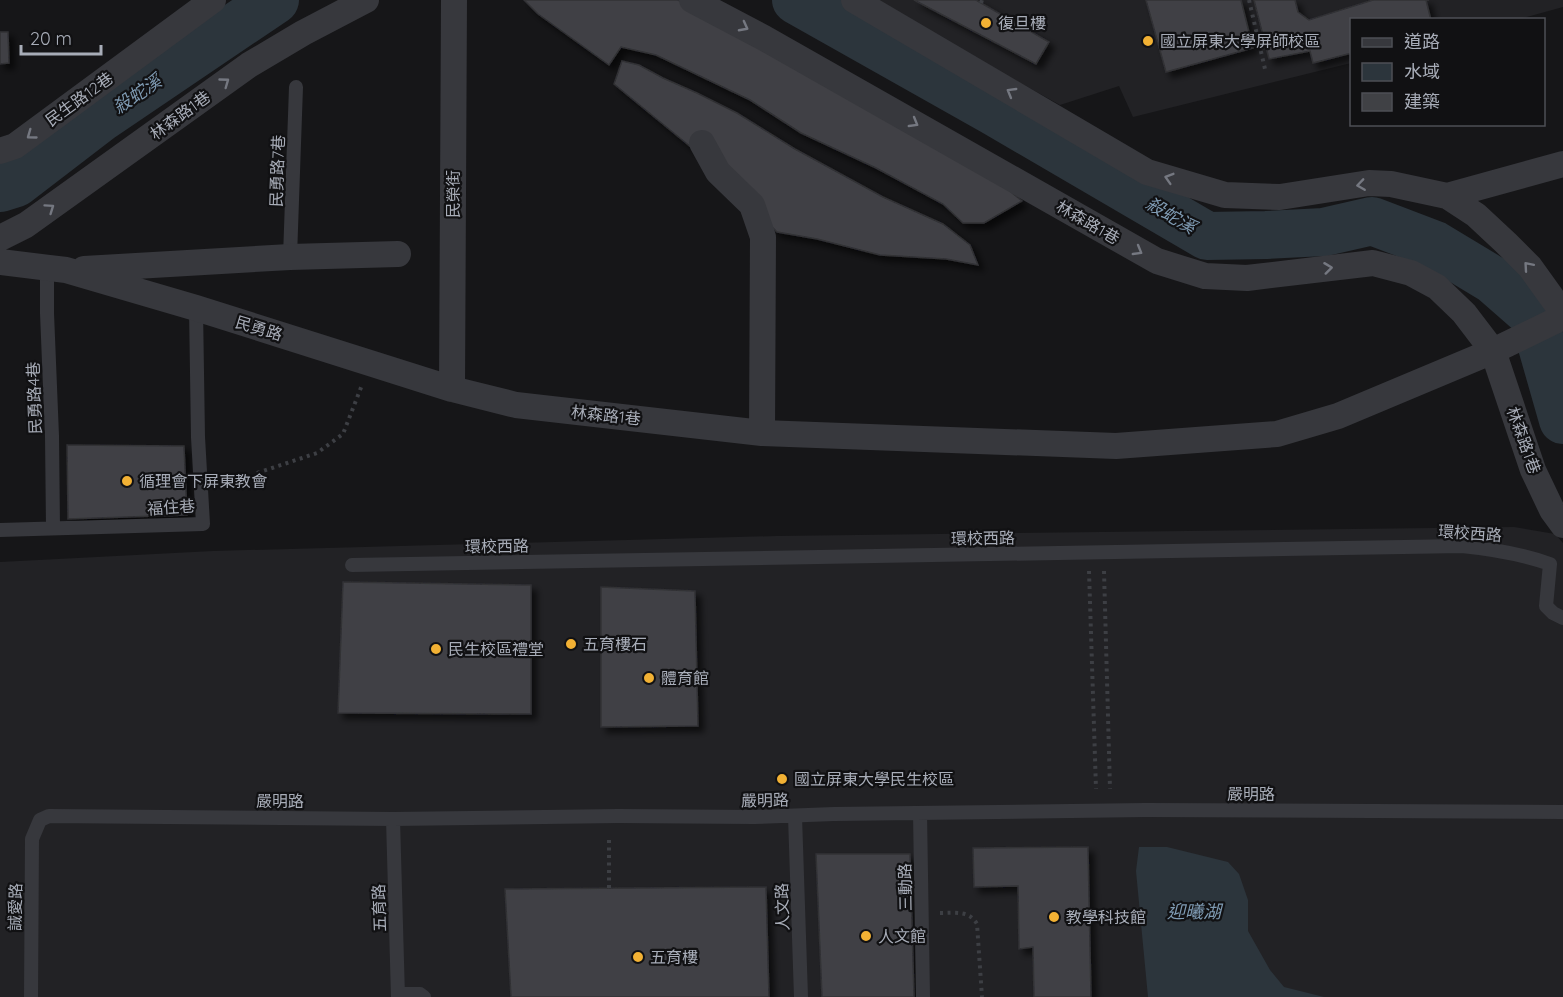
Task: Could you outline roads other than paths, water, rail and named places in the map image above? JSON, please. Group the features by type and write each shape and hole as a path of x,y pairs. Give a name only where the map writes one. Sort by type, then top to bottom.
{"street":[{"name":"民生路12巷","path":"0,151 15,146 213,0"},
{"name":"林森路1巷","path":"0,238 26,225 249,65 366,0"},
{"name":"民榮街","path":"452,388 454,0"},
{"name":"林森路1巷","path":"693,0 1157,261 1205,276 1247,278 1372,263 1411,273 1437,287 1464,313 1493,351 1533,470 1552,510 1563,525"},
{"path":"854,0 1147,172 1225,195 1280,197 1369,183 1391,184 1447,196 1476,215 1530,267 1563,313"},
{"path":"702,143 718,172 752,205 764,237 762,433"},
{"path":"1447,196 1563,164"},
{"name":"民勇路","path":"56,269 398,254"},
{"name":"民勇路","path":"0,262 56,269 196,308 452,388"},
{"path":"1493,351 1563,317"},
{"name":"林森路1巷","path":"452,388 516,405 762,433 1116,446 1277,434 1338,416 1493,351"}],"lane":[{"name":"民勇路7巷","path":"290,257 296,87"},
{"name":"民勇路4巷","path":"53,528 47,314 56,269"},
{"name":"福住巷","path":"0,530 203,524 198,437 196,308"},
{"name":"環校西路","path":"352,565 1462,546 1498,550 1550,564 1546,606 1553,614 1563,618"},
{"name":"嚴明路","path":"40,820 49,816 393,819 795,816 1145,810 1563,812"},
{"name":"三動路","path":"920,813 923,997"},
{"name":"人文路","path":"795,816 801,997"},
{"name":"五育路","path":"393,819 398,996"},
{"name":"誠愛路","path":"31,997 32,839 40,820"},
{"path":"398,996 420,994 424,997"}],"water":[{"name":"迎曦湖","path":"1139,847 1167,847 1228,862 1239,874 1248,900 1248,931 1270,970 1284,987 1324,997 1148,997 1136,871"}],"waterway":[{"name":"殺蛇溪","path":"0,188 16,183 102,117 275,0"},
{"name":"殺蛇溪","path":"796,0 993,111 1207,236 1324,232 1372,221 1435,245 1493,280 1533,315 1563,420"}],"place":[{"name":"復旦樓","path":"986,23"},
{"name":"國立屏東大學屏師校區","path":"1148,41"},
{"name":"循理會下屏東教會","path":"127,481"},
{"name":"五育樓石","path":"571,644"},
{"name":"民生校區禮堂","path":"436,649"},
{"name":"體育館","path":"649,678"},
{"name":"國立屏東大學民生校區","path":"782,779"},
{"name":"教學科技館","path":"1054,917"},
{"name":"人文館","path":"866,936"},
{"name":"五育樓","path":"638,957"}]}
